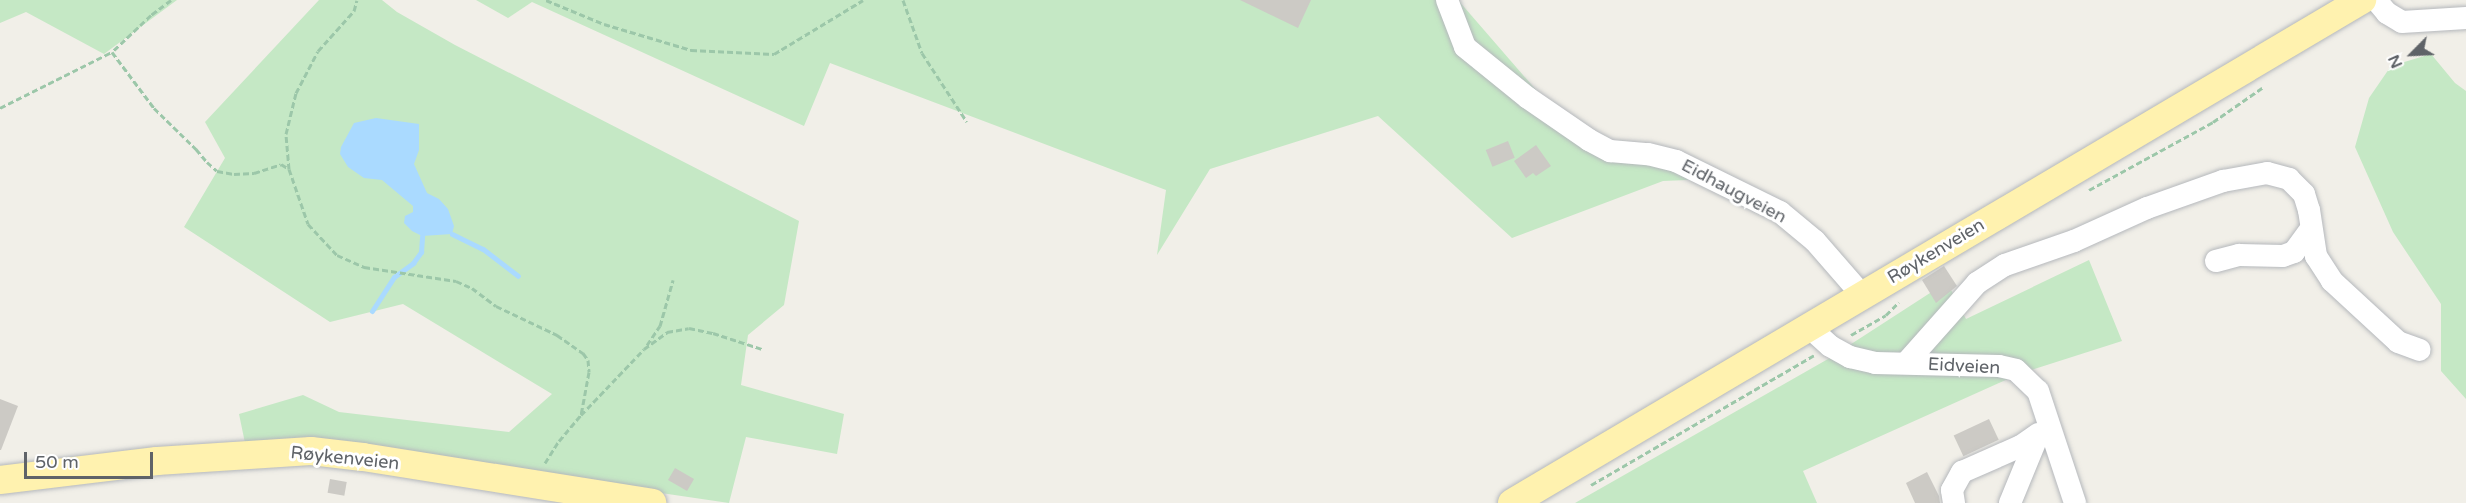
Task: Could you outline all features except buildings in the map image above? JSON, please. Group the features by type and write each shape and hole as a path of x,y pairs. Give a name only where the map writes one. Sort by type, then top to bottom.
{"main road":[{"name":"Røykenveien","path":"1512,503 2362,0"},
{"name":"Røykenveien","path":"0,480 157,461 285,451 352,455 652,503"}],"street":[{"name":"Eidhaugveien","path":"1447,0 1465,46 1528,98 1610,151 1648,154 1676,160 1780,212 1815,241 1862,295"},
{"path":"2376,0 2387,13 2402,22 2466,18"},
{"path":"1906,363 1977,283 2005,265 2074,241 2147,208 2223,181 2266,173 2289,179 2304,194 2309,210 2310,230 2316,256 2332,281 2398,342 2420,350"},
{"path":"2216,261 2239,255 2283,256 2294,252 2310,230"},
{"name":"Eidveien","path":"1809,327 1830,346 1850,357 1875,363 1999,366 2016,370 2038,391 2042,424 2075,503"},
{"path":"1954,503 1952,490 1962,472 2021,446 2042,424"},
{"path":"2010,503 2042,424"}],"path":[{"path":"0,108 112,52 151,15 171,0"},
{"path":"357,0 354,11 318,51 296,93 286,134 289,169 308,224 337,255 364,267 456,281 472,288 496,306 557,335 583,353 588,360 589,372 581,415"},
{"path":"546,0 604,24 691,50 774,54 863,0"},
{"path":"903,0 922,53 967,122"},
{"path":"112,52 154,108 216,171 234,174 254,173 280,165 289,169"},
{"path":"532,485 559,441 644,349 660,326 673,280"},
{"path":"644,349 667,332 689,328 713,333 762,349"}],"green space":[{"path":"0,0 177,0 104,54 26,12 0,23"},
{"path":"319,0 382,0 397,12 455,45 799,221 784,305 748,335 741,385 844,414 837,454 746,437 729,503 627,488 245,443 239,414 303,395 339,412 509,432 552,394 403,304 330,322 184,227 225,158 205,122"},
{"path":"476,0 1458,0 1569,128 1694,175 1687,180 1663,181 1512,238 1378,116 1210,169 1157,255 1166,190 830,63 804,126 532,2 508,18"},
{"path":"2431,54 2455,83 2466,91 2466,399 2441,371 2441,304 2393,232 2355,147 2369,98 2391,66"},
{"path":"2089,260 2122,341 2019,374 1803,471 1817,503 1575,503 1828,359 1947,282 1966,319"}],"water":[{"path":"376,118 419,124 419,150 414,164 427,193 439,199 448,209 454,226 452,234 422,236 412,231 404,223 405,216 413,212 413,206 382,180 364,178 348,167 340,154 341,147 354,123"}],"waterway":[{"path":"452,234 483,249 518,276"},
{"path":"372,311 394,277 413,263 421,252 422,236"}]}
